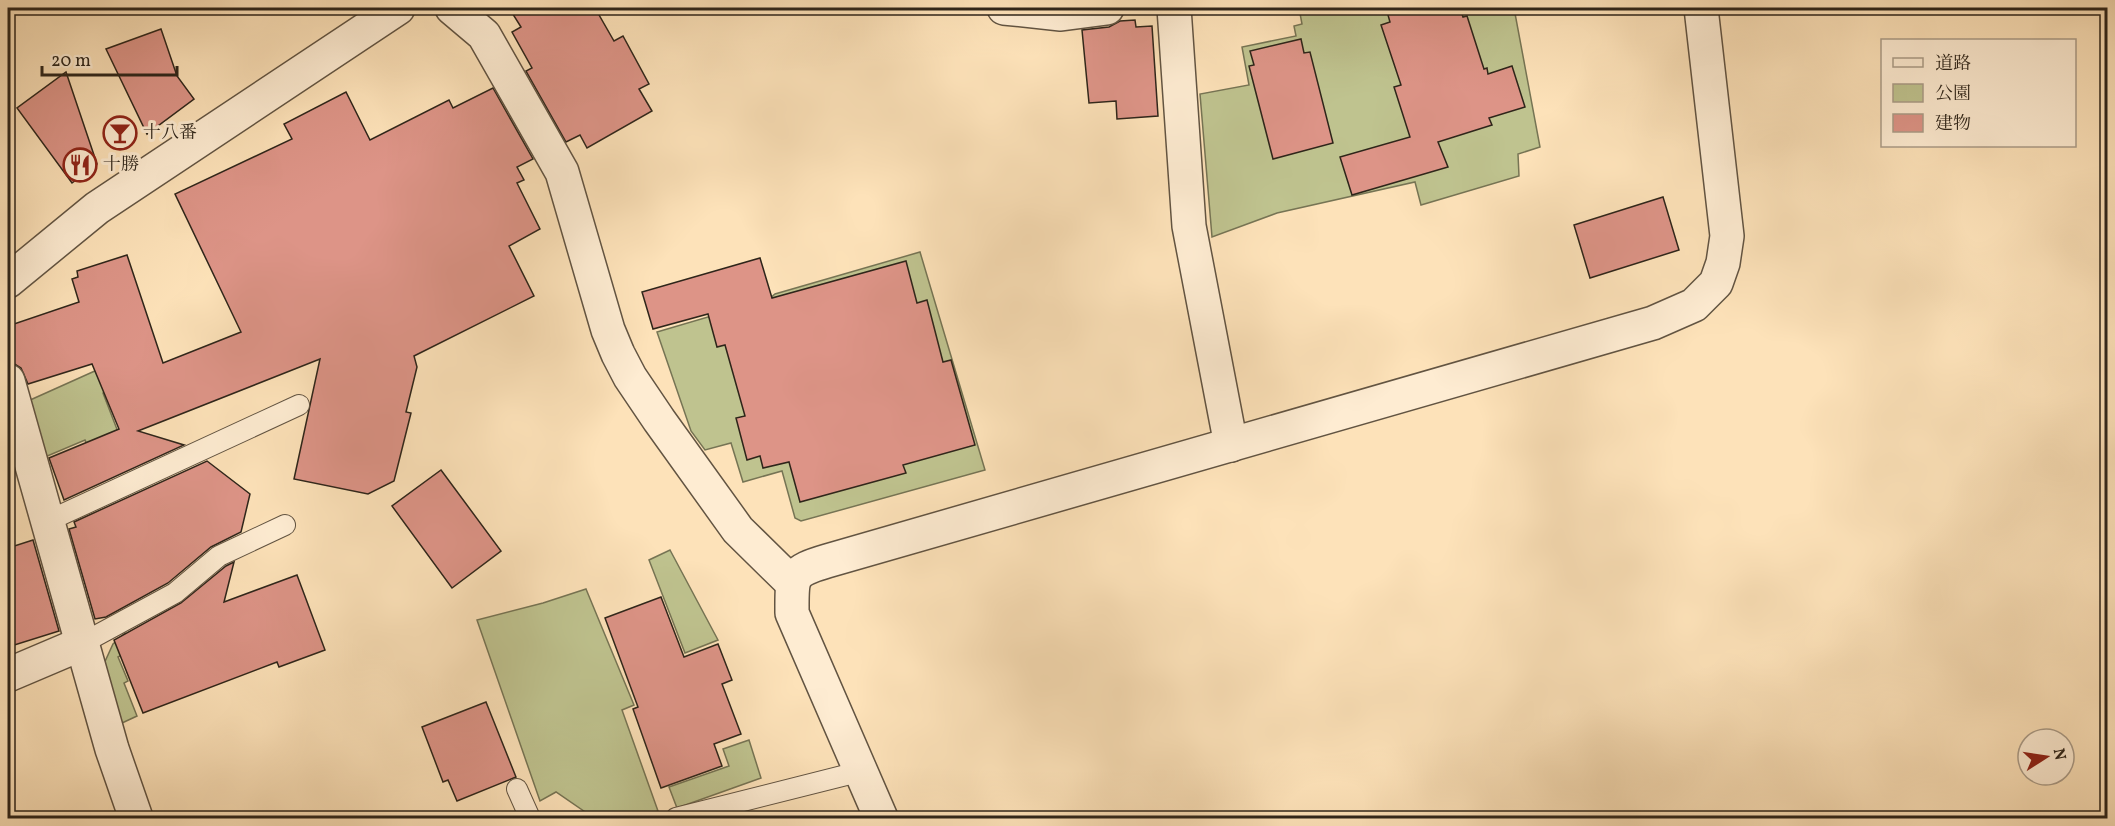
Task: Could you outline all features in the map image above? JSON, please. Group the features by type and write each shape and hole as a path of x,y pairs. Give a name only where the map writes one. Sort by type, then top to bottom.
{"street":[{"path":"8,281 97,208 398,8"},
{"path":"452,8 484,35 562,172 608,330 630,377 738,530 792,583"},
{"path":"1004,8 1061,14 1107,8"},
{"path":"1174,8 1189,226 1231,445"},
{"path":"881,819 792,613 792,583 799,572 808,567 1653,323 1694,305 1716,283 1723,263 1726,236 1701,8"},
{"path":"8,381 81,644 112,749 136,819"},
{"path":"8,675 81,644"}],"lane":[{"path":"48,521 299,405"},
{"path":"81,644 175,594 219,556 285,525"},
{"path":"676,819 862,771"},
{"path":"516,789 530,819"}],"green space":[{"path":"1299,8 1514,8 1540,147 1518,154 1519,176 1421,205 1415,182 1277,213 1212,237 1200,94 1249,85 1242,47 1296,36 1294,26 1302,24"},
{"path":"920,252 985,470 801,521 795,518 782,471 743,482 731,443 705,450 691,431 657,332 769,299 775,294"},
{"path":"146,348 111,388 103,393 130,463 100,477 85,440 45,457 28,401"},
{"path":"670,550 718,640 685,653 649,560"},
{"path":"586,589 634,705 622,710 658,811 637,818 594,818 556,792 540,801 477,620"},
{"path":"125,633 131,651 118,657 128,681 124,683 137,716 120,724 102,668 113,644"},
{"path":"749,740 761,778 677,808 669,787 729,766 723,749"}],"building":[{"path":"509,8 595,8 614,41 623,36 649,84 639,89 652,111 587,148 580,135 566,142 526,71 532,68 512,32 521,27"},
{"path":"1386,8 1460,8 1463,17 1467,16 1484,69 1487,68 1488,74 1512,66 1525,107 1489,118 1492,125 1438,142 1448,167 1352,195 1340,157 1410,137 1394,87 1401,85 1381,25 1390,22"},
{"path":"1135,20 1136,27 1152,26 1158,116 1117,119 1116,101 1089,103 1082,30 1109,27 1120,21"},
{"path":"161,29 177,76 194,99 147,134 106,49"},
{"path":"1301,39 1304,53 1310,52 1333,143 1273,159 1249,66 1254,65 1250,51"},
{"path":"66,72 97,164 72,183 17,108"},
{"path":"493,88 533,159 517,167 524,180 517,183 540,229 509,246 534,296 414,356 417,367 406,412 411,413 394,481 368,494 294,479 320,359 138,431 184,445 64,500 49,458 119,429 92,364 28,384 21,368 8,363 8,326 79,302 72,279 78,277 77,271 127,255 163,363 241,332 175,194 292,139 284,124 346,92 370,140 449,100 453,108"},
{"path":"1663,197 1679,250 1590,278 1574,225"},
{"path":"760,258 772,298 906,261 917,303 927,300 943,362 951,360 975,445 903,465 906,473 800,502 789,462 763,468 760,456 747,460 736,418 745,416 725,345 717,347 708,314 653,329 642,292"},
{"path":"207,461 250,494 241,532 211,547 168,583 106,617 95,619 69,529 76,527 74,522"},
{"path":"441,470 501,551 452,588 392,506"},
{"path":"33,540 59,631 8,647 8,548"},
{"path":"234,562 224,602 297,575 325,650 279,667 277,662 143,713 114,640 181,603"},
{"path":"661,597 684,657 718,644 732,680 722,684 741,734 714,744 722,766 661,788 633,709 638,707 605,618"},
{"path":"486,702 516,777 457,801 448,780 443,782 422,727"}],"place":[{"name":"十八番","path":"120,133"},
{"name":"十勝","path":"80,165"}]}
